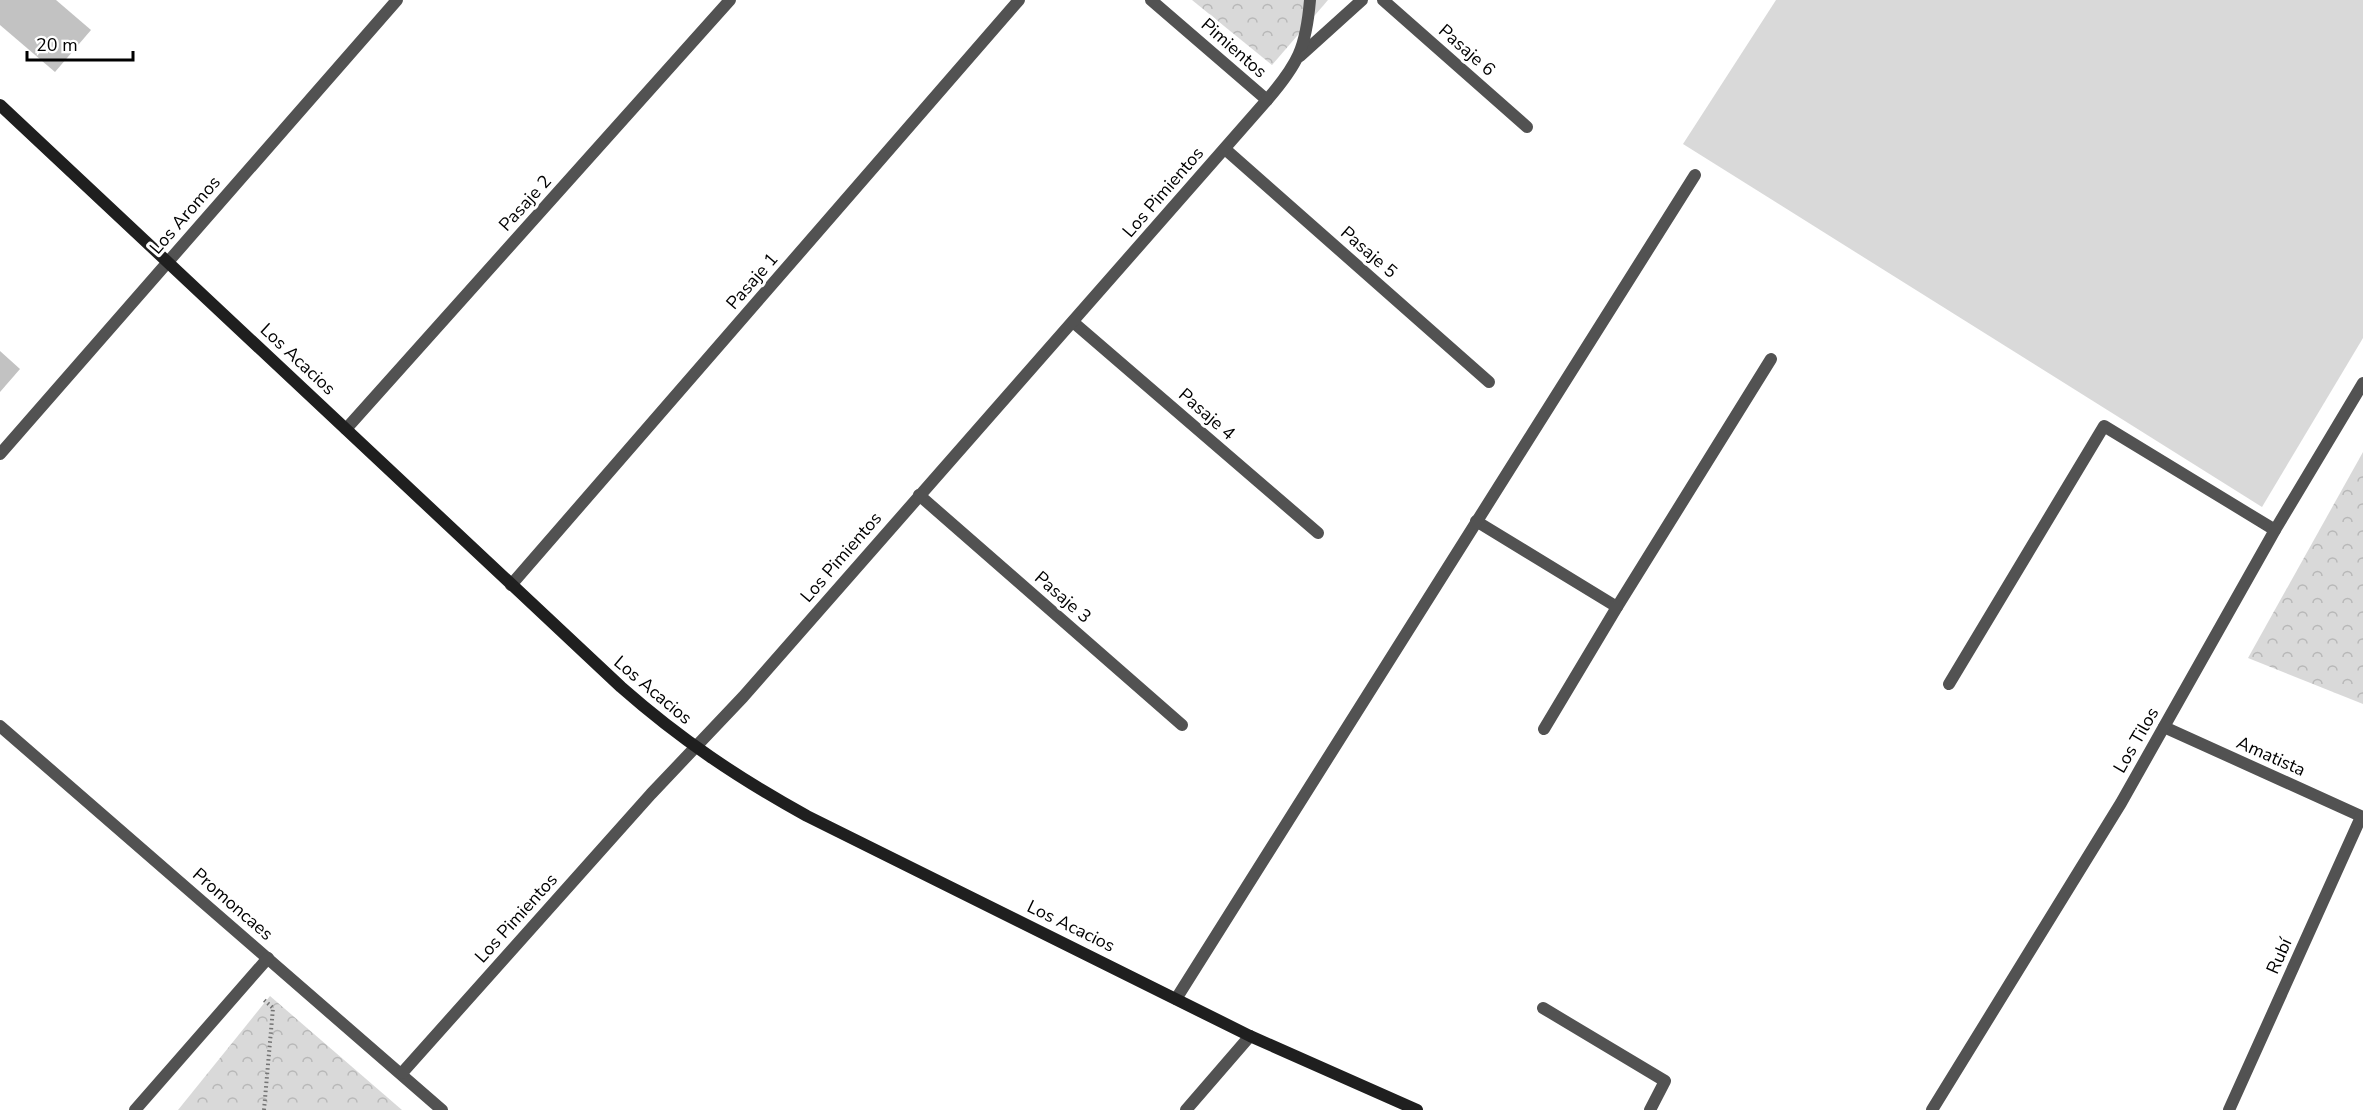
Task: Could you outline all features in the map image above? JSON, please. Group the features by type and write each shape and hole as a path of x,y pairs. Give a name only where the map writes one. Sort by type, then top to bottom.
{"street":[{"name":"Los Aromos","path":"0,454 397,0"},
{"name":"Pasaje 2","path":"346,429 730,0"},
{"name":"Pasaje 1","path":"512,585 1019,0"},
{"name":"Pimientos","path":"1150,0 1267,100"},
{"name":"Los Pimientos","path":"402,1073 651,794 734,707 1286,78 1299,57 1307,29 1310,0"},
{"name":"Los Pimientos","path":"1299,57 1362,0"},
{"name":"Pasaje 6","path":"1383,0 1527,127"},
{"name":"Los Acacios","path":"0,105 621,687 694,747 750,784 807,816 1250,1036 1417,1110"},
{"name":"Pasaje 5","path":"1225,149 1489,382"},
{"path":"1176,999 1695,175"},
{"name":"Pasaje 4","path":"1073,322 1318,533"},
{"path":"1544,729 1771,359"},
{"name":"Los Tilos","path":"1932,1110 2121,803 2275,530 2363,382"},
{"path":"1949,684 2104,426 2275,530"},
{"name":"Pasaje 3","path":"920,495 1182,725"},
{"path":"1476,521 1617,607"},
{"name":"Promoncaes","path":"0,726 442,1110"},
{"name":"Amatista","path":"2164,727 2362,817"},
{"name":"Rubí","path":"2229,1110 2362,817"},
{"path":"135,1110 268,958"},
{"path":"1543,1008 1665,1081 1650,1110"},
{"path":"1186,1110 1250,1036"}],"path":[{"path":"246,983 273,1008 264,1110"}],"green space":[{"path":"1192,0 1328,0 1272,65"},
{"path":"1776,0 2363,0 2363,338 2262,507 1683,144"},
{"path":"2363,452 2363,704 2248,658"},
{"path":"270,996 402,1110 178,1110"}],"building":[{"path":"0,0 56,0 91,30 55,72 0,25"},
{"path":"0,351 20,369 0,392"}]}
